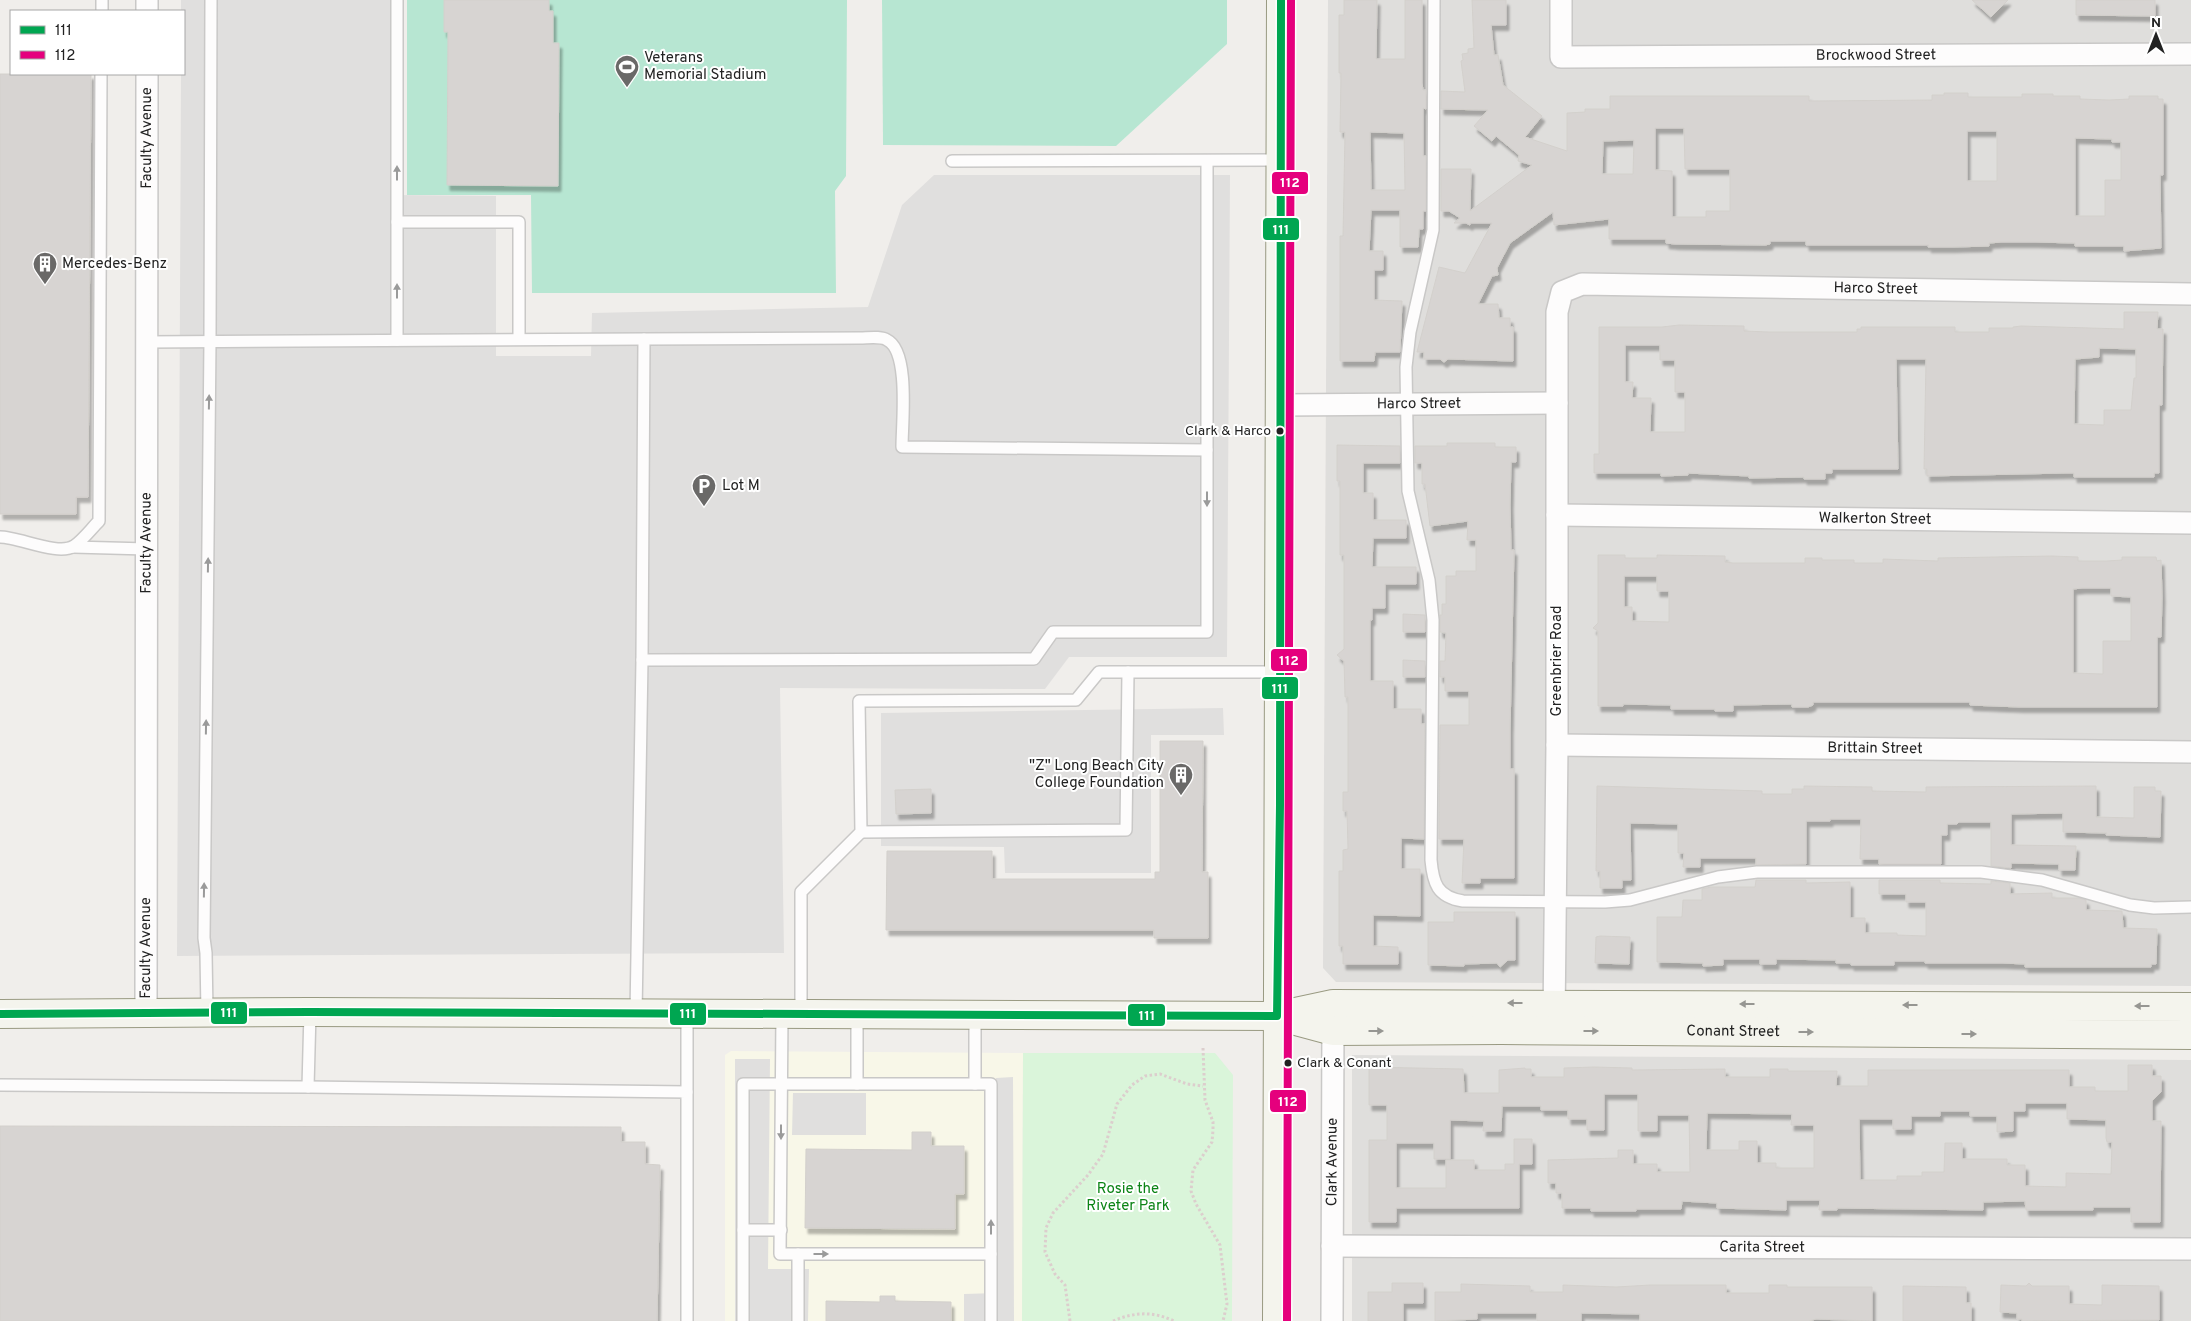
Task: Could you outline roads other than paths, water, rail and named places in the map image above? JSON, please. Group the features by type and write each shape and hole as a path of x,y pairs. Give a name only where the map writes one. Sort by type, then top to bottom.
{"street":[{"path":"1277,1321 1281,0"},
{"name":"Brockwood Street","path":"1561,0 1561,57 2191,54"},
{"name":"Faculty Avenue","path":"146,1013 147,75"},
{"name":"Harco Street","path":"1562,292 1582,284 2191,294"},
{"name":"Greenbrier Road","path":"1554,1030 1557,745 1557,312 1562,292"},
{"name":"Harco Street","path":"1280,405 1557,402"},
{"name":"Walkerton Street","path":"1557,515 2191,523"},
{"name":"Brittain Street","path":"1557,745 2191,752"},
{"name":"Conant Street","path":"0,1014 310,1012 1277,1016 1333,1004 1554,1003 2191,1007"},
{"name":"Clark Avenue","path":"1332,1321 1333,1004"},
{"name":"Conant Street","path":"1277,1016 1333,1031 1554,1030 2191,1035"},
{"name":"Carita Street","path":"1332,1246 2191,1249"}],"lane":[{"path":"207,1013 204,938 210,341 211,0"},
{"path":"397,0 397,340"},
{"path":"1434,0 1433,230 1410,332 1406,367 1408,491 1429,580 1433,620 1430,860 1433,879 1440,891 1453,900 1555,902 1630,900 1718,878 1757,872 1981,872 2042,880 2130,905 2154,908 2191,907"},
{"path":"73,547 99,521 102,75"},
{"path":"952,161 1281,160"},
{"path":"642,660 1034,659 1053,632 1207,632 1207,161"},
{"path":"397,222 518,222 518,340"},
{"path":"636,1014 642,660 644,339"},
{"path":"148,342 887,339 898,349 902,364 902,447 1207,450"},
{"path":"0,537 10,537 55,549 73,547 147,548"},
{"path":"861,832 859,700 1076,700 1099,672 1279,672"},
{"path":"991,1254 780,1254 782,1084 791,1015 802,892 861,832 1126,830 1128,672"},
{"path":"308,1087 310,1012"},
{"path":"688,1014 688,1321"},
{"path":"857,1015 857,1084"},
{"path":"975,1015 975,1084"},
{"path":"743,1321 743,1084 991,1084 991,1321"},
{"path":"0,1085 688,1092"},
{"path":"743,1230 781,1230"},
{"path":"798,1254 798,1321"}],"place":[{"name":"Veterans Memorial Stadium","path":"627,88"},
{"name":"Mercedes-Benz","path":"45,285"},
{"name":"Clark & Harco","path":"1280,431"},
{"name":"Lot M","path":"704,507"},
{"name":"\"Z\" Long Beach City College Foundation","path":"1181,796"},
{"name":"Clark & Conant","path":"1288,1063"}],"park label":[{"name":"Rosie the Riveter Park","path":"1128,1198"}]}
